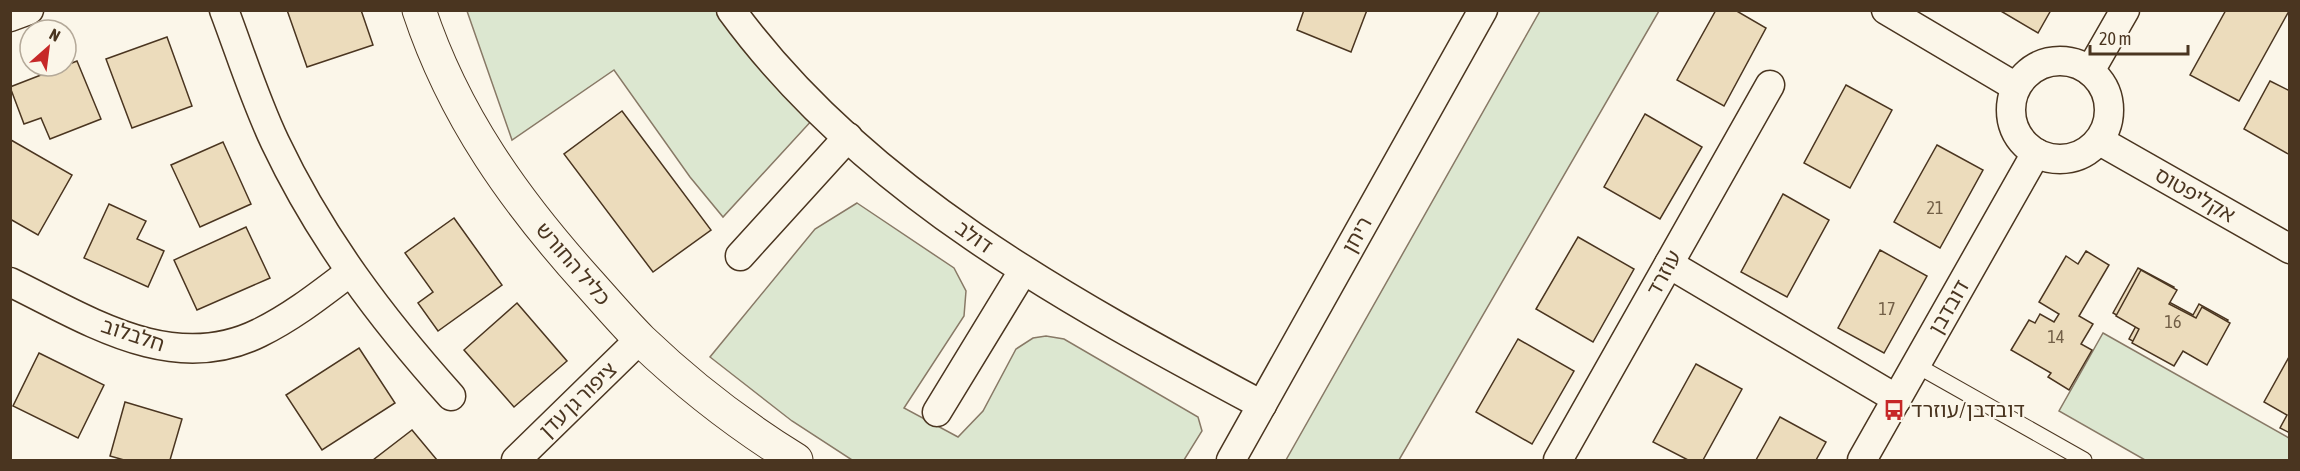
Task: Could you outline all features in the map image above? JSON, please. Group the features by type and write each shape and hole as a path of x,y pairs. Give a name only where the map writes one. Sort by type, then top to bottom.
{"street":[{"path":"10,16 29,10"},
{"path":"224,10 274,141 317,220 350,272 388,322 451,396"},
{"name":"כליל החורש","path":"419,10 447,83 466,120 530,215 640,339 735,419 796,460"},
{"name":"דולב","path":"731,10 787,78 848,137 953,223 1023,271 1097,316 1262,405"},
{"name":"ריחן","path":"1231,460 1483,10"},
{"path":"1886,10 2016,87"},
{"path":"2090,71 2125,10"},
{"path":"2069,61 2090,71 2101,82 2109,104 2107,126 2100,141 2089,151 2075,158 2052,159 2036,153 2025,144 2013,125 2011,110 2016,87 2032,70 2053,62 2069,61"},
{"name":"עוזרד","path":"1558,460 1770,85"},
{"path":"740,256 848,137"},
{"name":"אקליפטוס","path":"2100,141 2289,249"},
{"name":"דובדבן","path":"1862,460 2036,153"},
{"path":"1668,264 1897,399"},
{"path":"937,412 1023,271"},
{"name":"חלבלוב","path":"10,282 114,333 166,348 190,350 225,345 257,334 298,310 350,272"},
{"name":"ציפור גן עדן","path":"516,460 640,339"}],"lane":[{"path":"1916,364 2084,460"}],"green space":[{"path":"467,11 721,11 814,118 723,217 690,177 614,70 512,140"},
{"path":"1540,11 1659,11 1399,460 1286,460"},
{"path":"857,203 954,268 966,291 964,316 904,408 958,437 983,411 1016,349 1033,338 1046,336 1064,339 1198,417 1202,431 1184,460 852,460 792,421 710,357 815,229"},
{"path":"2103,333 2289,438 2289,460 2145,460 2059,411"}],"building":[{"path":"287,10 361,10 373,45 307,67"},
{"path":"1304,10 1367,10 1351,52 1297,30"},
{"path":"1716,10 1735,10 1766,28 1724,106 1677,80"},
{"path":"1999,10 2051,10 2038,33"},
{"path":"2226,10 2289,11 2239,101 2190,75"},
{"path":"167,37 192,106 132,128 106,59"},
{"path":"78,63 101,119 50,139 41,118 24,124 10,87 33,78 78,78"},
{"path":"2270,81 2290,91 2290,155 2244,129"},
{"path":"1846,85 1892,110 1850,188 1804,163"},
{"path":"622,111 711,230 653,272 564,154"},
{"path":"1645,114 1702,147 1660,219 1604,187"},
{"path":"11,140 72,175 38,235 10,219"},
{"path":"223,142 251,204 200,227 171,165"},
{"path":"1937,145 1983,170 1940,248 1894,222"},
{"path":"1783,194 1829,220 1787,297 1741,272"},
{"path":"109,204 146,221 137,239 164,251 148,287 84,258"},
{"path":"454,218 502,285 438,331 418,303 433,292 405,253"},
{"path":"246,227 270,278 197,310 174,260"},
{"path":"1578,237 1634,269 1593,342 1536,309"},
{"path":"1880,250 1927,276 1884,353 1838,328"},
{"path":"2086,251 2109,265 2079,316 2093,324 2081,344 2092,350 2069,390 2048,377 2051,373 2011,350 2029,320 2035,323 2040,314 2054,322 2059,314 2039,302 2066,256 2078,264"},
{"path":"2138,268 2174,287 2167,301 2193,315 2199,304 2228,320 2204,362 2180,349 2172,363 2129,339 2136,326 2113,313"},
{"path":"2141,270 2177,290 2169,304 2196,318 2202,307 2230,323 2207,365 2183,351 2174,366 2132,343 2139,329 2116,316"},
{"path":"517,303 567,361 514,407 464,350"},
{"path":"1518,339 1574,371 1532,444 1476,412"},
{"path":"359,348 395,403 322,450 286,395"},
{"path":"39,353 104,385 78,438 13,406"},
{"path":"2289,357 2290,433 2280,428 2287,415 2264,402"},
{"path":"1696,364 1742,389 1703,460 1688,460 1653,442"},
{"path":"125,402 182,419 170,460 124,460 110,456"},
{"path":"1780,417 1826,442 1816,460 1756,460"},
{"path":"412,430 437,460 373,460"}],"place":[{"name":"דובדבן/עוזרד","path":"1894,410"}]}
